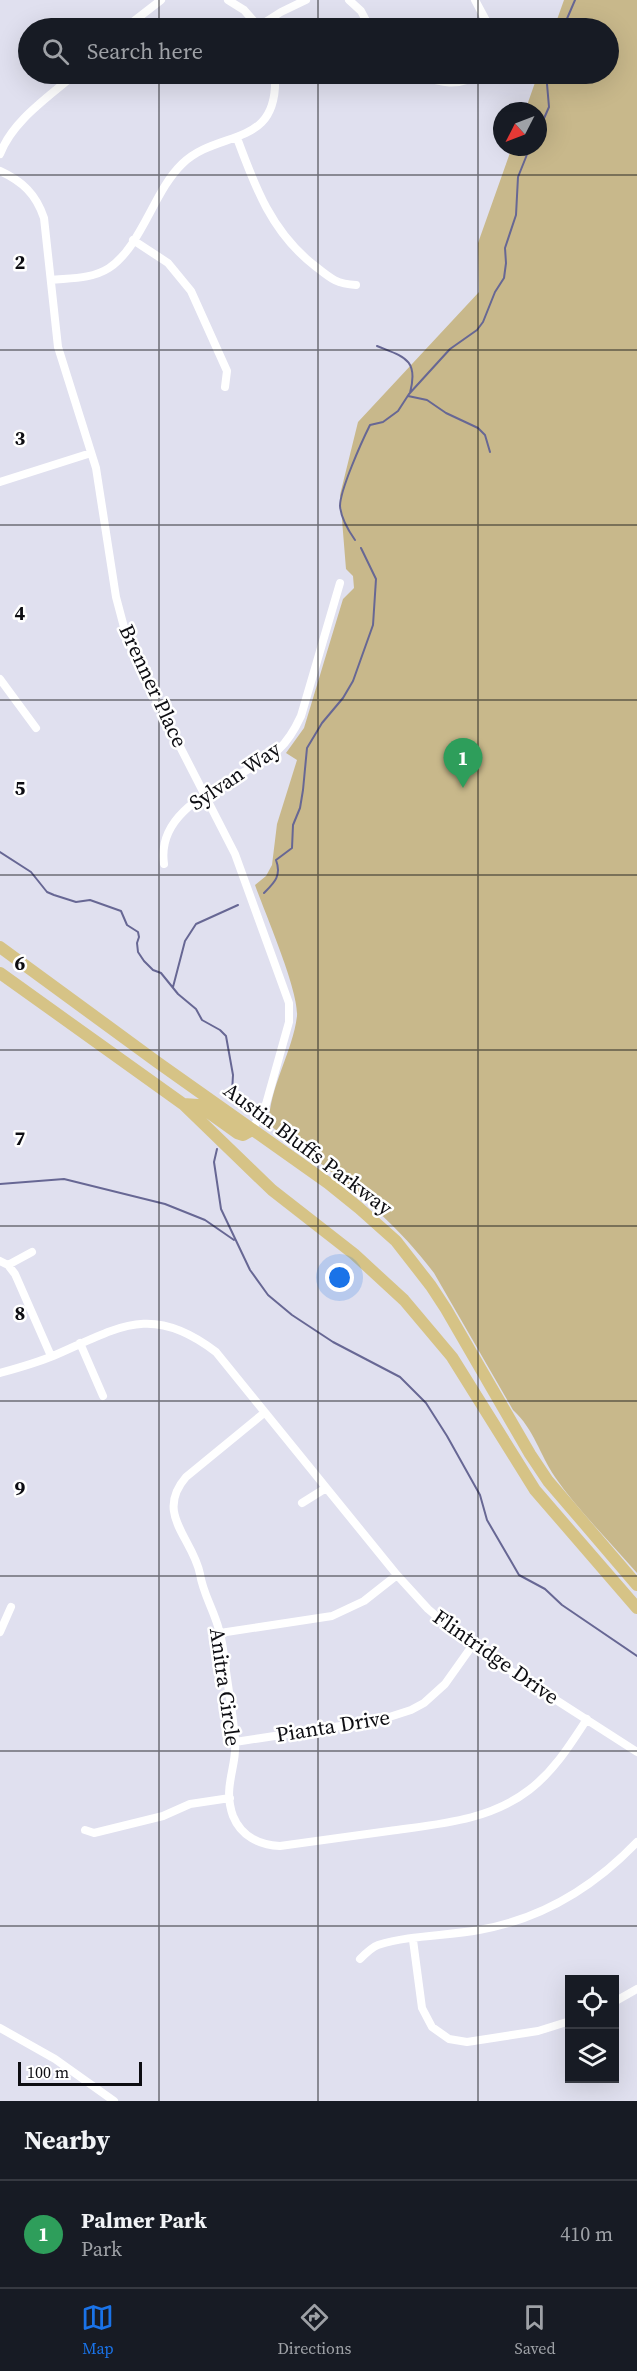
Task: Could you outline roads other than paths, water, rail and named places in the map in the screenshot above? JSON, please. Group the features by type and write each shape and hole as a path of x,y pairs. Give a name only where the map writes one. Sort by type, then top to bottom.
{"main road":[{"name":"Austin Bluffs Parkway","path":"0,946 328,1183 381,1227 431,1286 542,1472 637,1585"},
{"name":"Austin Bluffs Parkway","path":"0,973 183,1104 272,1190 354,1254 410,1307 452,1357 535,1490 637,1608"},
{"path":"183,1104 198,1105 237,1133 243,1135 252,1130"}],"street":[{"path":"137,18 161,0"},
{"path":"228,0 244,10 251,18"},
{"path":"272,18 306,0"},
{"path":"349,0 361,11 365,18"},
{"path":"475,0 485,18"},
{"path":"0,154 6,140 17,126 64,84"},
{"path":"51,280 100,273 117,261 182,164 200,152 237,138 254,128 270,110 276,84"},
{"path":"237,138 253,182 269,215 282,233 301,255 332,279 340,284 356,285"},
{"name":"Brenner Place","path":"0,171 25,185 42,209 58,347 99,485 116,597 125,631 153,694 235,854 289,1003 289,1022 266,1104 252,1130"},
{"path":"133,240 168,263 191,291 227,371 225,387"},
{"path":"0,482 91,453"},
{"name":"Sylvan Way","path":"164,864 162,849 177,818 187,806 270,756 292,734 301,716 340,583"},
{"path":"0,679 36,728"},
{"path":"32,1252 4,1263 15,1274 51,1356"},
{"name":"Flintridge Drive","path":"0,1373 51,1356 125,1325 145,1323 167,1325 201,1341 216,1352 397,1575 433,1615 472,1646 637,1752"},
{"path":"80,1343 103,1396"},
{"name":"Anitra Circle","path":"264,1413 186,1477 178,1489 174,1503 175,1521 194,1555 203,1593 220,1633 235,1742 229,1779 230,1798 234,1817 243,1832 268,1846 475,1817 502,1807 540,1782 560,1760 586,1719"},
{"path":"302,1503 326,1488"},
{"path":"220,1633 332,1616 364,1601 397,1575"},
{"path":"0,1632 11,1607"},
{"name":"Pianta Drive","path":"235,1742 380,1720 411,1710 424,1703 445,1684 472,1646"},
{"path":"85,1830 94,1833 163,1816 190,1804 230,1798"},
{"path":"360,1959 376,1946 499,1926 537,1914 593,1883 637,1842"},
{"path":"413,1940 422,2008 432,2027 449,2039 467,2042 538,2031 565,2023"},
{"path":"619,2000 637,1989"},
{"path":"0,2028 55,2059 114,2101"}],"waterway":[{"path":"567,18 575,0"},
{"path":"547,84 549,107 547,112"},
{"path":"355,540 343,520 340,506 347,478 362,442 370,425 383,422 398,411 409,394 450,349 477,330 483,322 495,292 504,278 505,248 516,215 518,177 526,156"},
{"path":"377,346 402,357 411,366 410,393"},
{"path":"408,396 427,400 446,413 478,428 485,435 490,452"},
{"path":"264,893 277,875 276,860 292,848 293,825 300,808 307,748 353,681 373,625 376,579 361,548"},
{"path":"0,852 31,872 47,892 76,902 90,900 121,911 127,925 138,932 138,952 144,961 153,970 161,973 178,994 196,1009 202,1020 226,1036 233,1075 232,1092"},
{"path":"173,987 185,941 196,924 238,905"},
{"path":"217,1149 214,1162 221,1209 250,1270 268,1295 292,1315 333,1342 400,1377 426,1403 447,1436 480,1495 487,1520 519,1575 545,1589 562,1605 637,1656"},
{"path":"0,1184 64,1179 165,1204 205,1220 234,1240"}],"place":[{"name":"Palmer Park","path":"463,788"}]}
